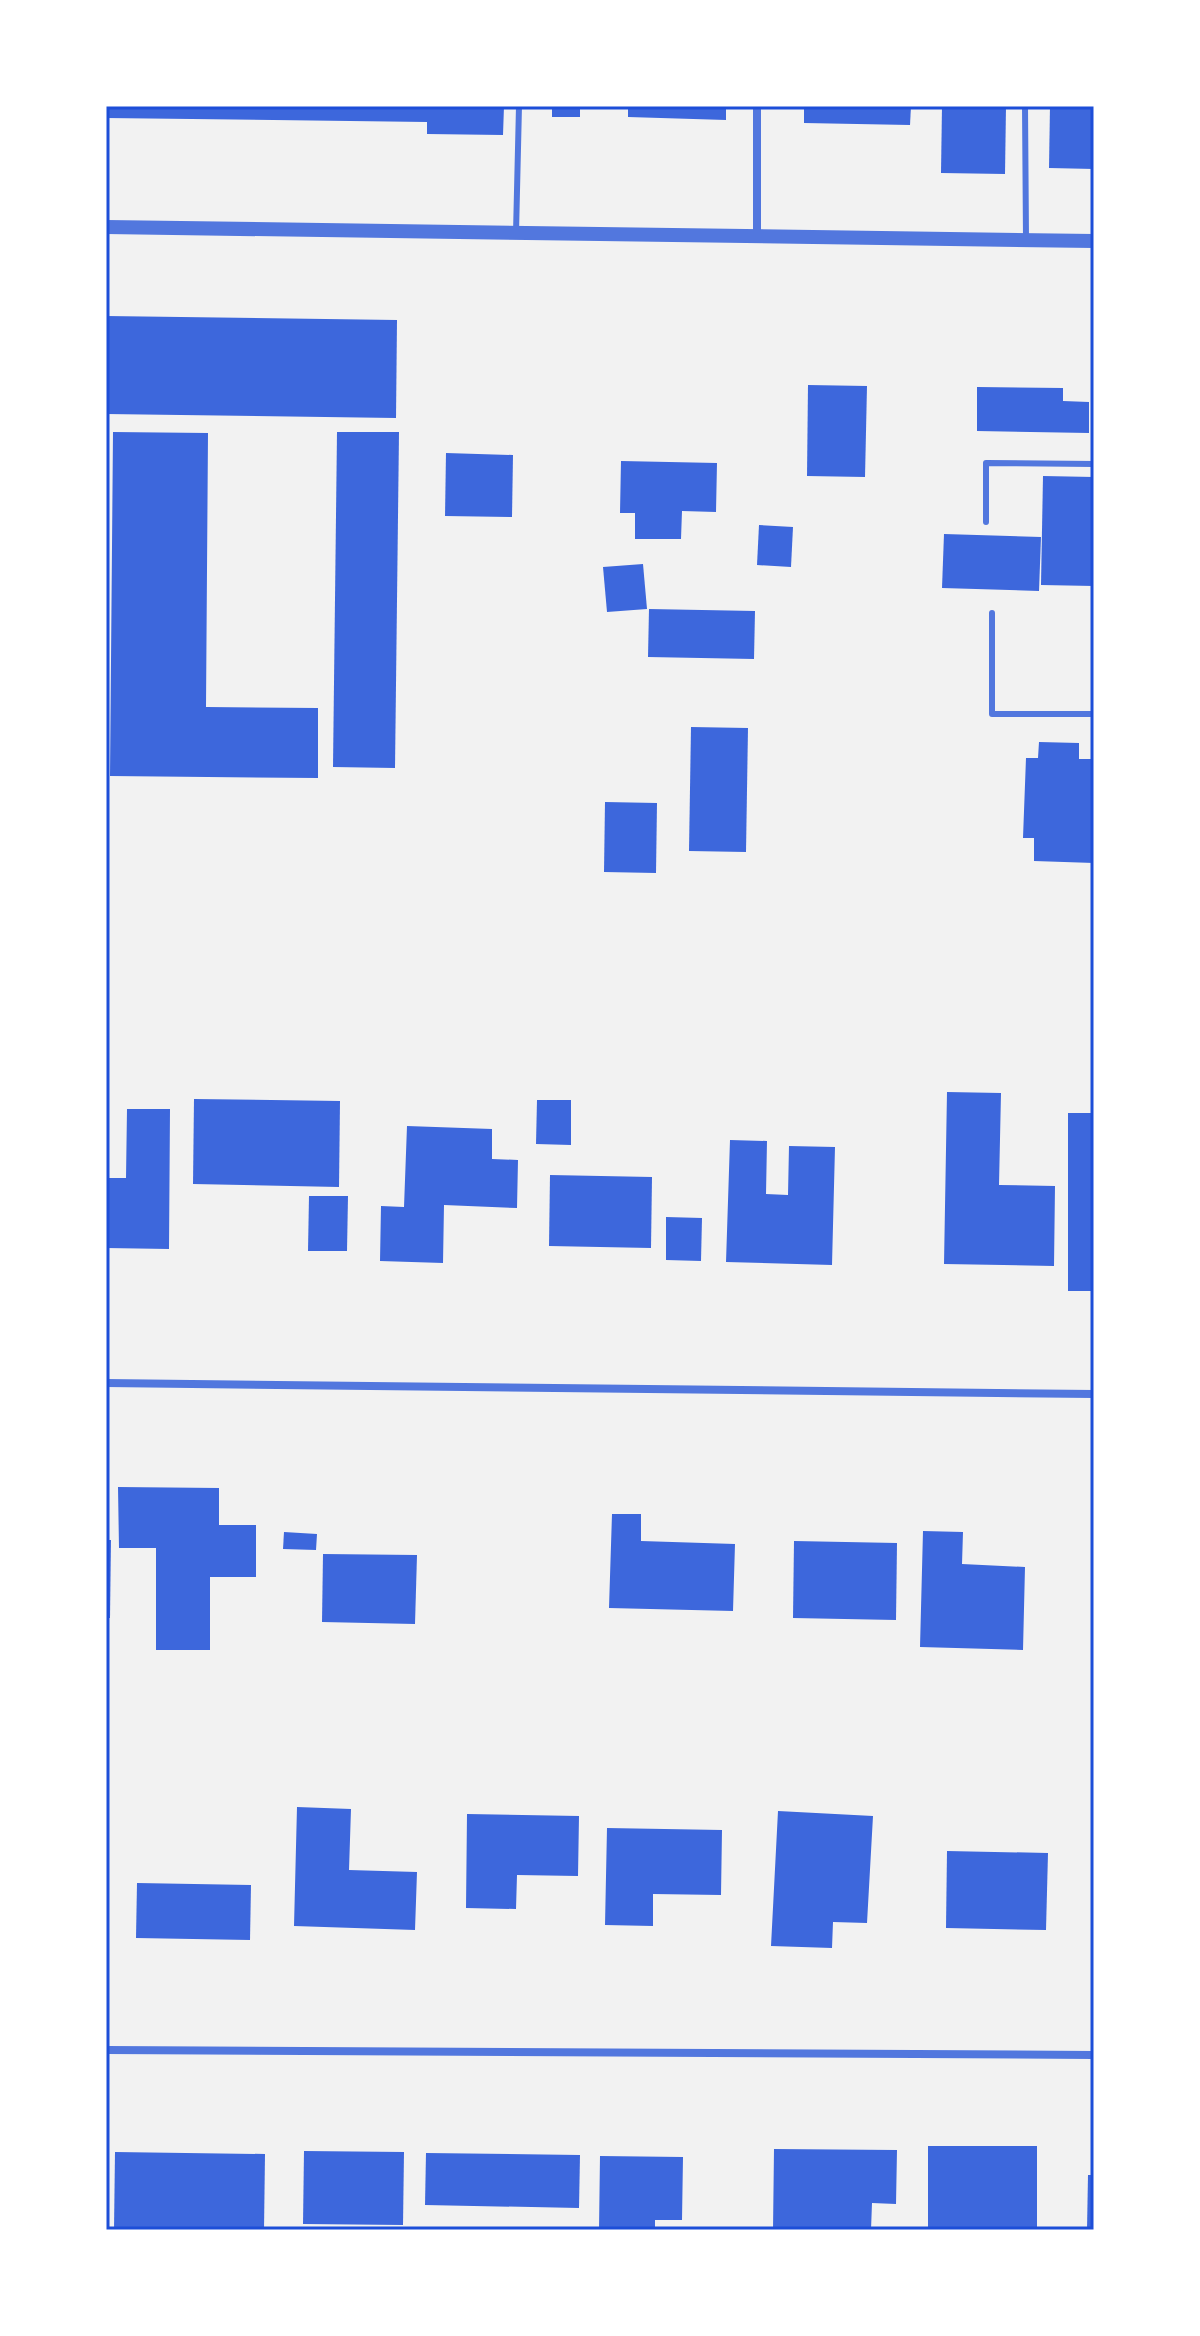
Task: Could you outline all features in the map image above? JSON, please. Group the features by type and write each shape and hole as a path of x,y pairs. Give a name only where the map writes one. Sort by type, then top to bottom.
{"street":[{"path":"757,106 757,236"},
{"path":"106,227 1094,241"},
{"path":"106,1383 1094,1394"},
{"path":"106,2050 1094,2055"}],"lane":[{"path":"516,233 519,106"},
{"path":"1025,106 1026,239"},
{"path":"986,522 986,463 1094,464"},
{"path":"992,613 992,714 1094,714"}],"building":[{"path":"106,106 504,106 503,135 427,134 427,122 106,118"},
{"path":"552,106 580,106 580,117 552,117"},
{"path":"628,106 726,106 726,120 628,117"},
{"path":"804,106 911,106 910,125 804,123"},
{"path":"942,106 1006,106 1005,174 941,173"},
{"path":"1050,106 1094,106 1094,169 1049,168"},
{"path":"106,316 397,320 396,418 106,414"},
{"path":"808,385 867,386 865,477 807,476"},
{"path":"977,387 1063,388 1063,401 1089,402 1089,433 977,431"},
{"path":"113,432 208,433 206,707 318,708 318,778 110,776"},
{"path":"337,432 399,432 395,768 333,767"},
{"path":"446,453 513,455 512,517 445,516"},
{"path":"621,461 717,463 716,512 682,511 681,539 635,539 635,513 620,513"},
{"path":"1043,476 1094,477 1094,586 1041,585"},
{"path":"759,525 793,527 791,567 757,565"},
{"path":"944,534 1041,537 1039,591 942,588"},
{"path":"643,564 647,609 607,612 603,567"},
{"path":"649,609 755,611 754,659 648,657"},
{"path":"691,727 748,728 746,852 689,851"},
{"path":"1039,742 1079,743 1079,759 1094,759 1094,863 1034,861 1034,838 1023,838 1026,758 1038,758"},
{"path":"605,802 657,803 656,873 604,872"},
{"path":"947,1092 1001,1093 999,1185 1055,1186 1054,1266 944,1264"},
{"path":"194,1099 340,1101 339,1187 193,1184"},
{"path":"537,1100 571,1100 571,1145 536,1144"},
{"path":"127,1109 170,1109 169,1249 106,1248 106,1178 126,1178"},
{"path":"1068,1113 1094,1113 1094,1291 1068,1291"},
{"path":"407,1126 492,1129 492,1159 518,1160 517,1208 444,1205 443,1263 380,1261 381,1206 404,1207"},
{"path":"730,1140 767,1141 766,1194 788,1195 789,1146 835,1147 832,1265 726,1262"},
{"path":"550,1175 652,1177 651,1248 549,1246"},
{"path":"309,1196 348,1196 347,1251 308,1251"},
{"path":"666,1217 702,1218 701,1261 666,1260"},
{"path":"118,1487 219,1488 219,1525 256,1525 256,1577 210,1577 210,1650 156,1650 156,1548 119,1548"},
{"path":"612,1514 641,1514 641,1541 735,1544 733,1611 609,1608"},
{"path":"923,1531 963,1532 962,1564 1025,1567 1023,1650 920,1647"},
{"path":"284,1532 317,1534 316,1550 283,1549"},
{"path":"106,1540 111,1540 110,1618 106,1618"},
{"path":"794,1541 897,1543 896,1620 793,1618"},
{"path":"323,1554 417,1555 415,1624 322,1622"},
{"path":"297,1807 351,1809 349,1870 417,1872 415,1930 294,1926"},
{"path":"778,1811 873,1816 867,1923 833,1922 832,1948 771,1946"},
{"path":"467,1814 579,1816 578,1876 517,1875 516,1909 466,1908"},
{"path":"607,1828 722,1830 721,1895 653,1894 653,1926 605,1925"},
{"path":"947,1851 1048,1853 1046,1930 946,1928"},
{"path":"137,1883 251,1885 250,1940 136,1938"},
{"path":"928,2146 1037,2146 1037,2230 928,2230"},
{"path":"774,2149 897,2150 896,2204 872,2203 871,2230 773,2230"},
{"path":"304,2151 404,2152 403,2225 303,2224"},
{"path":"115,2152 265,2154 264,2230 114,2230"},
{"path":"426,2153 580,2155 579,2208 425,2205"},
{"path":"600,2156 683,2157 682,2220 655,2220 655,2230 599,2230"},
{"path":"1088,2175 1094,2175 1094,2230 1087,2230"}]}
